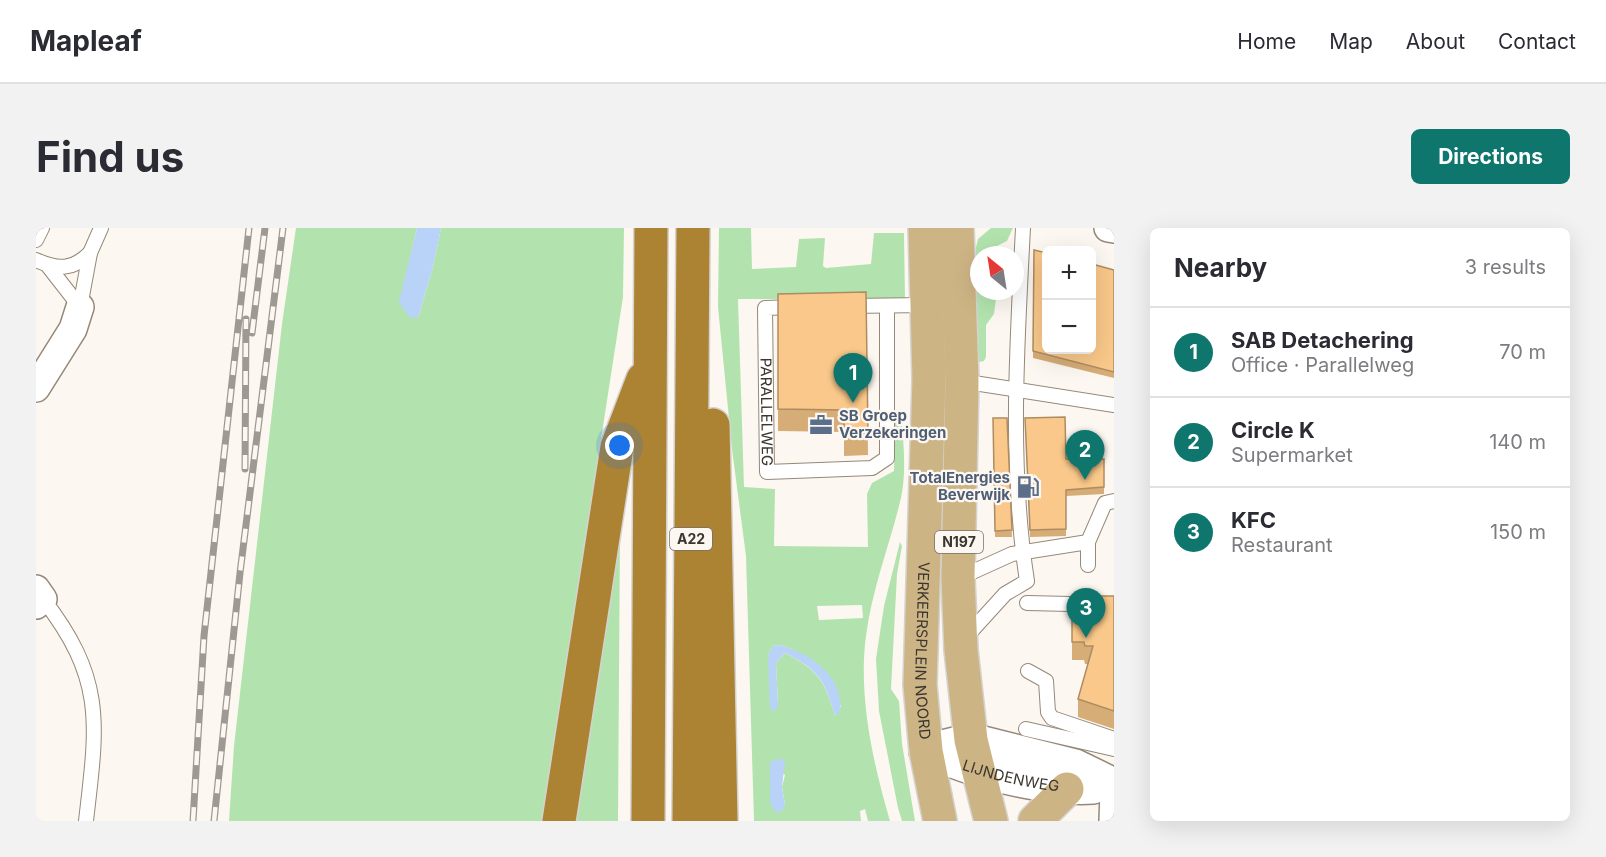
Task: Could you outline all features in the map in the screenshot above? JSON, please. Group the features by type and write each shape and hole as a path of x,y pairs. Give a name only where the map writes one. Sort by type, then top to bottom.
{"highway":[{"name":"A22","path":"648,821 651,228"},
{"name":"A22","path":"689,821 692,243"},
{"name":"A22","path":"692,243 712,362 720,821"},
{"name":"A22","path":"559,821 617,447 650,362"}],"main road":[{"name":"N197","path":"926,228 927,305 946,381"},
{"name":"N197","path":"957,228 946,381 960,642 974,755 991,821"},
{"name":"VERKEERSPLEIN NOORD","path":"940,821 926,751 920,685 926,478 946,381"},
{"path":"1035,821 1067,789"}],"street":[{"path":"1108,228 1114,229"},
{"path":"36,388 73,329 80,307"},
{"name":"LIJNDENWEG","path":"926,751 1075,766 1114,786"},
{"name":"LIJNDENWEG","path":"974,755 1067,789 1114,786"},
{"path":"1113,821 1114,791"}],"lane":[{"path":"80,307 90,254 101,228"},
{"path":"960,642 1005,594 1027,581 1022,552 1015,389 1023,228"},
{"path":"42,263 66,268 80,263 90,254"},
{"path":"42,263 80,307"},
{"path":"831,307 927,305"},
{"name":"PARALLELWEG","path":"809,307 765,308 768,472 872,468 887,458 887,306"},
{"path":"946,381 1015,389 1114,405"},
{"path":"1088,565 1088,542 1105,503 1114,501"},
{"path":"958,578 1011,554 1088,542"},
{"path":"38,598 63,624 79,656 91,688 96,725 86,821"},
{"path":"1027,603 1114,605"},
{"path":"1028,671 1046,681 1048,712 1052,718 1114,739"},
{"path":"1026,729 1114,749"}],"green space":[{"path":"296,228 417,228 401,297 418,318 433,267 441,228 624,228 623,297 542,821 229,821 234,746 282,324"},
{"path":"719,228 751,228 752,269 796,267 799,239 825,238 823,266 826,268 871,264 874,233 904,233 905,299 738,299 744,487 775,489 774,546 868,547 867,494 872,483 894,471 895,418 901,411 904,455 903,487 872,601 864,659 869,729 890,821 868,821 865,809 860,811 861,821 754,821 746,556 732,449 718,307","holes":["862,605 863,618 819,620 817,606","780,645 801,654 816,668 841,706 835,716 828,694 819,678 805,665 785,653 776,663 778,705 768,655 773,646","770,762 785,775 782,787 785,805 770,802"]},
{"path":"991,228 1013,228 1007,241 997,246 976,246 978,239"},
{"path":"976,300 996,300 994,314 986,325 986,357 984,361 979,362 975,357"},
{"path":"620,529 618,821 576,821"},
{"path":"900,542 902,546 897,574 891,689 899,701 902,744 915,821 902,821 898,808 879,711 876,659 884,606"}],"water":[{"path":"417,228 441,228 433,267 418,318 409,317 399,302"},
{"path":"780,645 803,654 823,668 837,688 840,712 835,716 824,685 813,671 785,653 776,663 778,705 775,711 770,709 768,655 773,646"},
{"path":"782,758 785,762 782,787 785,805 783,810 776,813 770,802 770,762"}],"building":[{"path":"1034,250 1042,252 1042,353 1033,351"},
{"path":"1096,265 1114,270 1114,372 1045,354 1096,354"},
{"path":"866,292 868,433 844,433 844,410 778,409 778,294"},
{"path":"1065,417 1066,459 1104,459 1104,487 1066,490 1066,529 1030,530 1025,418"},
{"path":"993,418 1007,418 1012,530 995,531"},
{"path":"1095,596 1114,596 1114,711 1078,699 1093,646 1085,646 1084,642 1072,642 1072,600 1095,600"}],"railway":[{"path":"193,821 204,636 249,228"},
{"path":"252,333 265,228"},
{"path":"214,821 240,573 283,228"},
{"path":"245,469 246,319"}],"place":[{"name":"SAB Detachering","path":"853,403"},
{"name":"SB Groep Verzekeringen","path":"821,425"},
{"name":"Circle K","path":"1085,480"},
{"name":"TotalEnergies Beverwijk","path":"1028,487"},
{"name":"KFC","path":"1086,638"}]}
